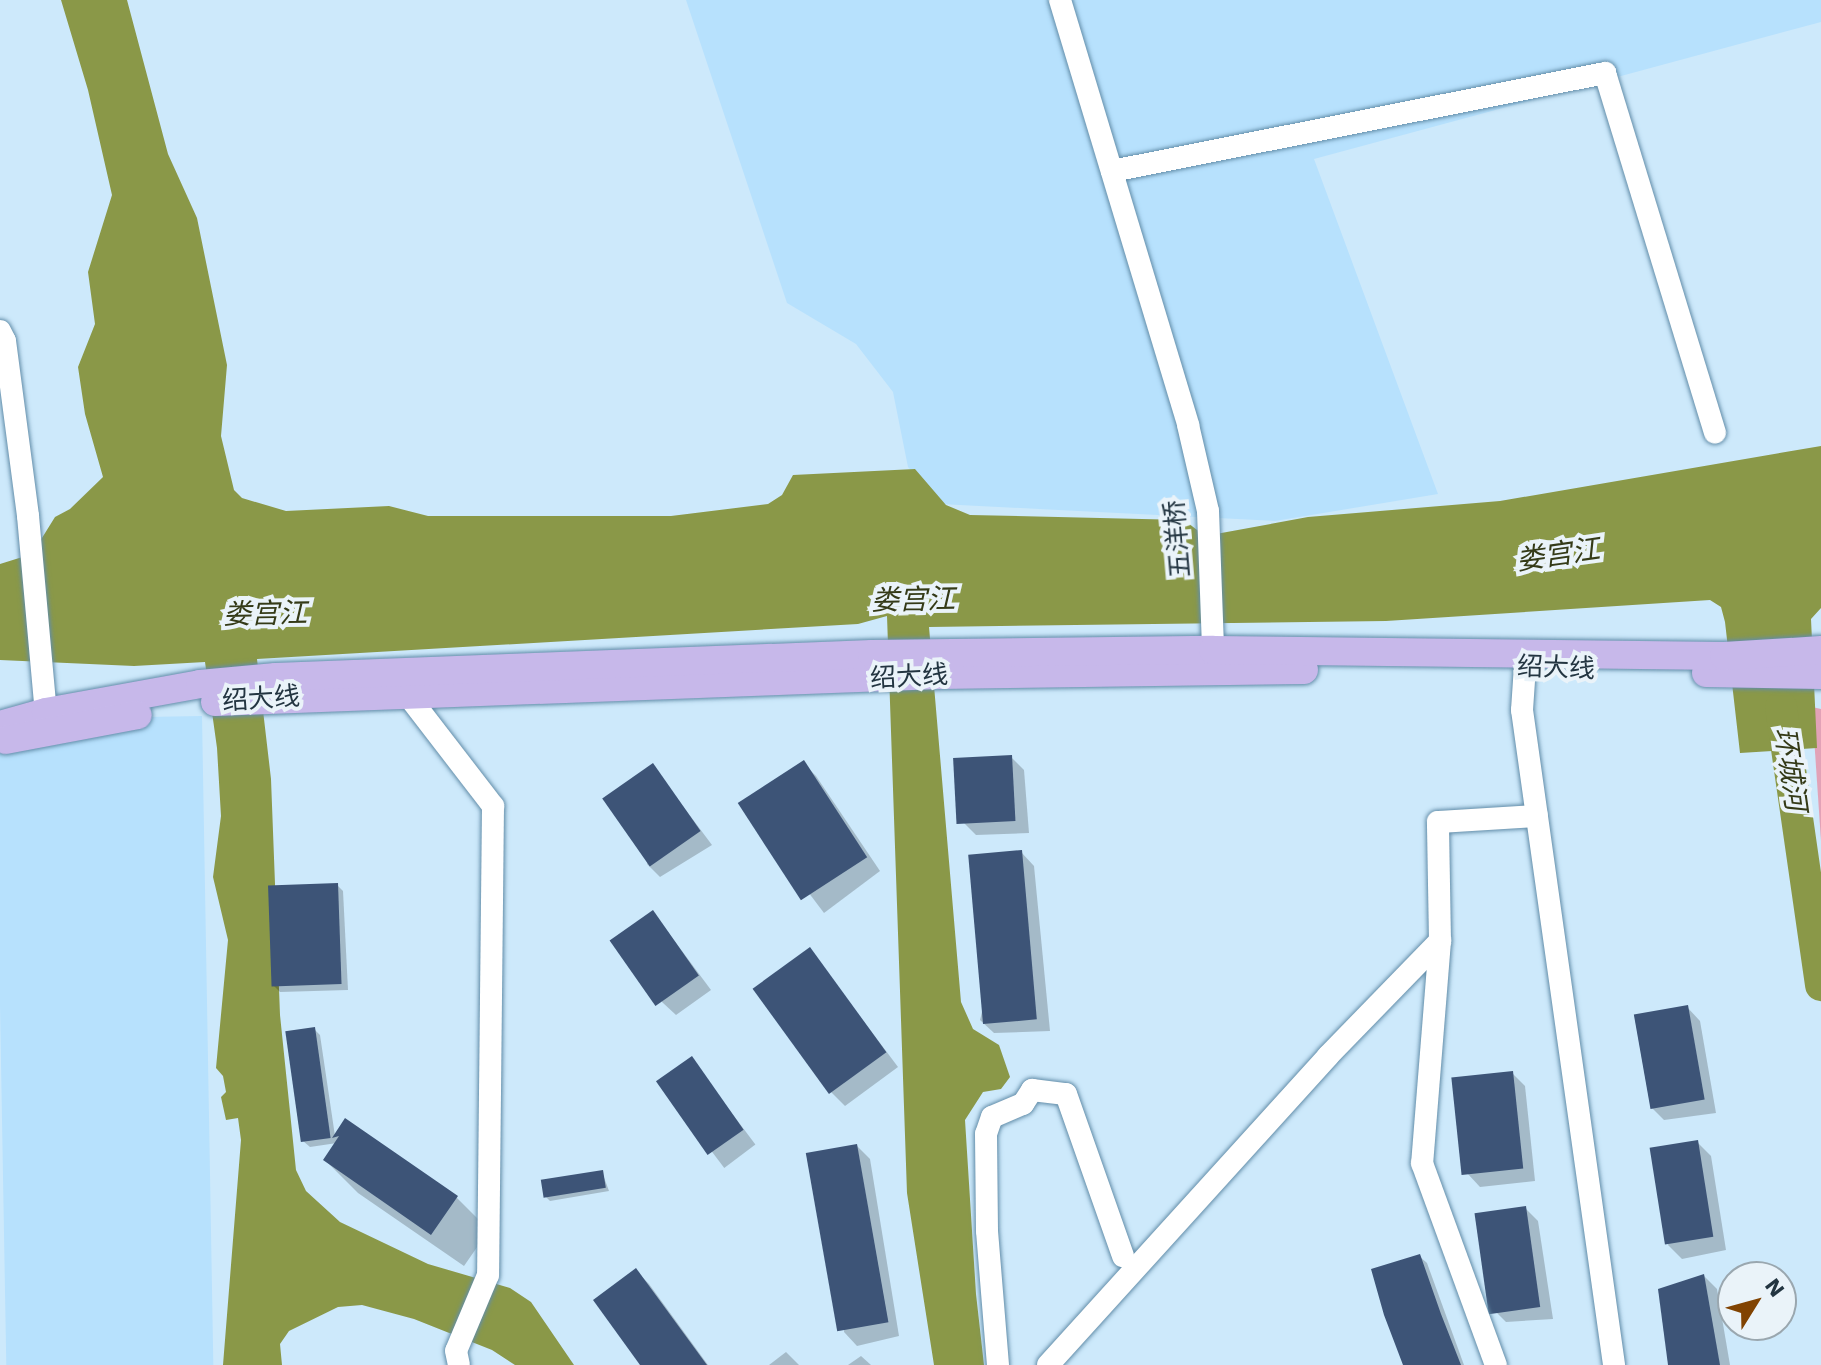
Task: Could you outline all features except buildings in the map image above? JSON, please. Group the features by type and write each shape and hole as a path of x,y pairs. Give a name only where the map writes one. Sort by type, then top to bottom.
{"main road":[{"name":"绍大线","path":"937,665 1213,650 1724,665 1820,675"},
{"name":"绍大线","path":"0,725 46,712 277,687 937,665 1724,665 1821,650"},
{"name":"绍大线","path":"277,687 406,693 874,666"},
{"name":"绍大线","path":"0,742 200,694"}],"street":[{"name":"五洋桥","path":"1060,0 1188,425 1208,511 1213,650"},
{"path":"1112,171 1605,73 1715,433"},
{"path":"0,331 5,341 28,516 46,712"},
{"path":"1525,666 1522,710 1614,1365"},
{"path":"406,693 493,806 488,1275 457,1358"},
{"path":"1496,1365 1422,1163 1440,941 1438,822 1537,816"},
{"path":"1048,1365 1328,1056 1440,941"},
{"path":"998,1365 987,1231 986,1134 992,1117 1023,1104 1032,1090 1066,1094 1123,1256"}],"shaded area":[{"path":"686,0 1821,0 1821,22 1314,159 1438,494 1275,521 940,504 908,467 893,392 856,344 787,303"},
{"path":"1812,707 1821,709 1821,841"},
{"path":"202,716 213,1365 6,1365 0,1004 0,720"}],"water":[{"name":"娄宫江","path":"61,0 127,0 168,154 197,218 227,365 221,436 234,490 242,498 286,511 389,506 428,516 671,516 768,504 782,495 793,475 915,469 946,505 970,515 1184,520 1205,536 1308,517 1500,501 1821,446 1821,608 1811,619 1817,748 1740,753 1725,622 1721,607 1710,600 1386,621 929,627 961,1002 973,1029 999,1045 1010,1077 1001,1089 983,1092 965,1120 976,1294 984,1365 934,1365 907,1193 887,616 858,624 257,659 271,779 280,1015 296,1170 306,1191 340,1222 428,1264 510,1288 531,1302 574,1365 515,1365 492,1350 414,1319 362,1305 338,1307 289,1331 280,1344 282,1365 223,1365 241,1140 238,1118 226,1120 221,1097 226,1092 223,1076 216,1068 228,940 213,877 221,816 217,748 205,662 134,666 0,660 0,564 32,554 55,517 70,509 103,477 85,414 78,367 95,324 88,272 112,195 88,90"}],"waterway":[{"name":"环城河","path":"1781,707 1821,985"}]}
